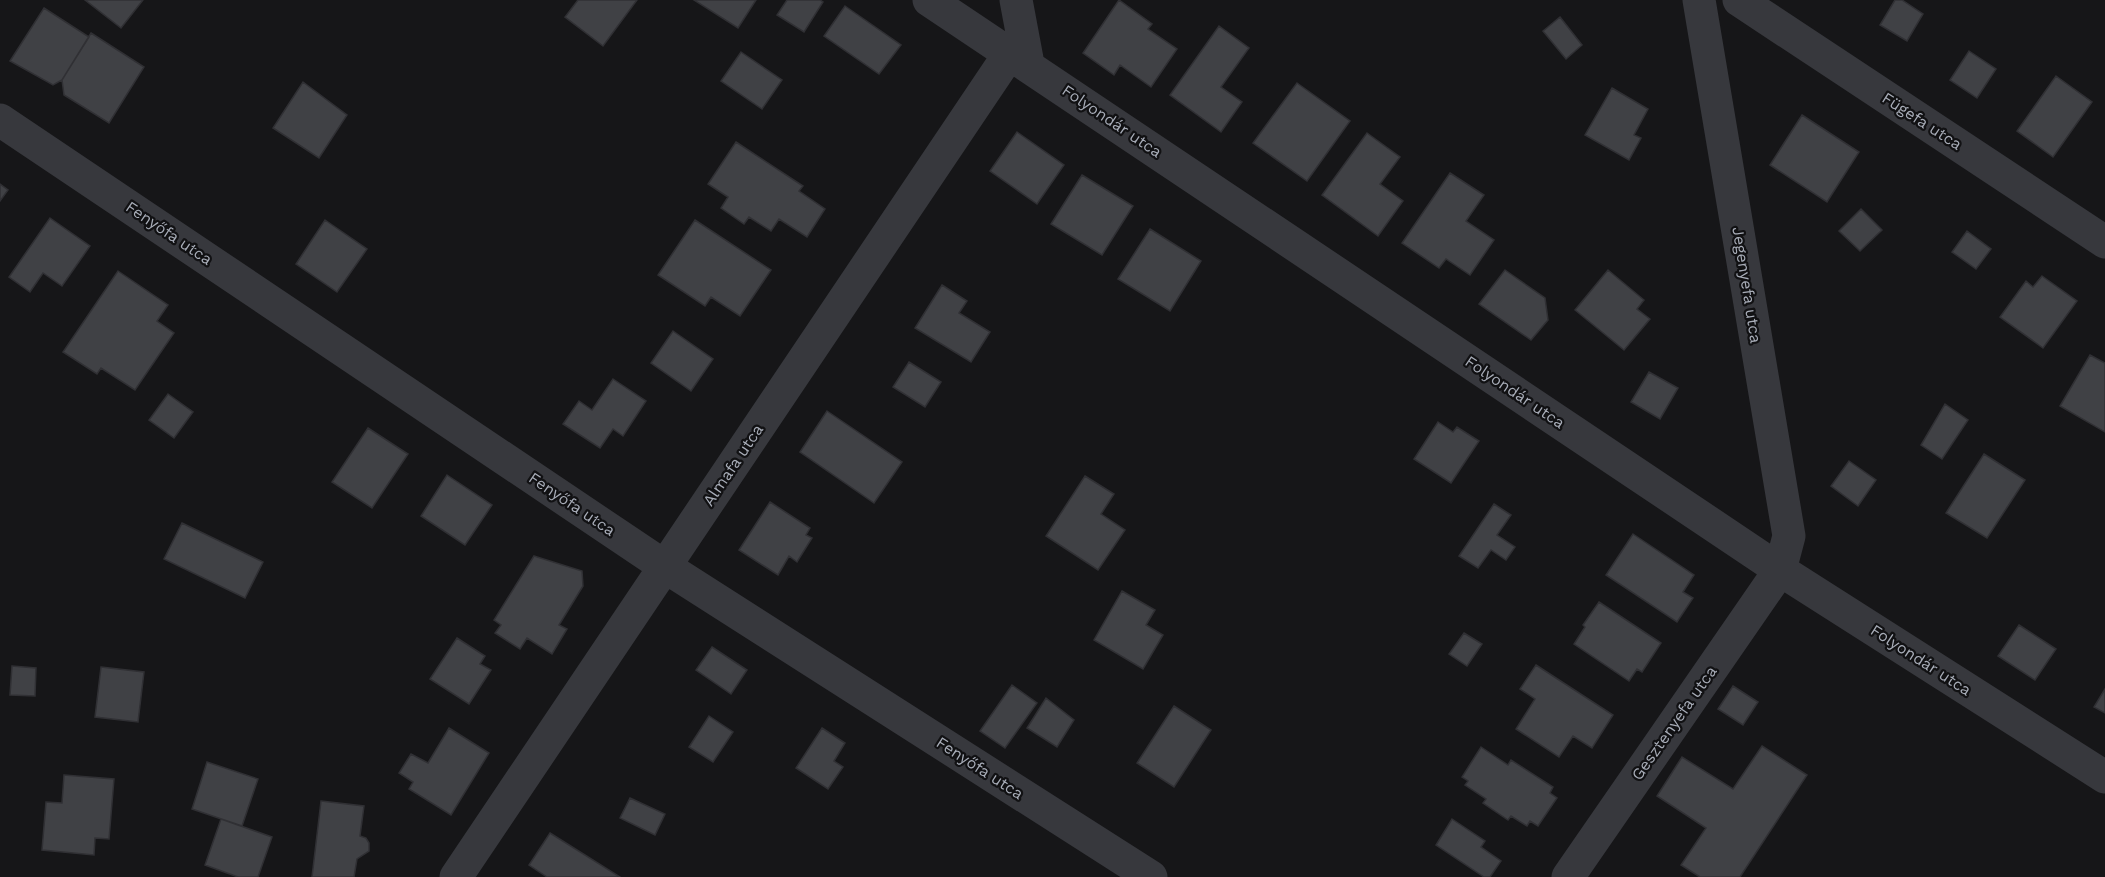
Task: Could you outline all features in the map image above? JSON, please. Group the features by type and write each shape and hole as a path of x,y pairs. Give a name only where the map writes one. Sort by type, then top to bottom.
{"street":[{"name":"Folyondár utca","path":"930,0 1780,570 2105,777"},
{"path":"1016,0 1019,59"},
{"name":"Jegenyefa utca","path":"1699,0 1789,536 1780,570"},
{"name":"Fügefa utca","path":"1739,0 2105,242"},
{"name":"Almafa utca","path":"456,877 664,566 1019,59"},
{"name":"Fenyőfa utca","path":"0,120 664,566 1151,877"},
{"name":"Gesztenyefa utca","path":"1568,877 1780,570"}],"building":[{"path":"85,0 143,0 121,28"},
{"path":"578,0 637,0 603,46 565,17"},
{"path":"694,0 756,0 738,28"},
{"path":"787,0 820,0 823,2 804,32 777,15"},
{"path":"1119,0 1152,24 1148,29 1177,49 1151,87 1120,65 1114,75 1083,53"},
{"path":"1895,0 1902,0 1923,14 1907,41 1880,25"},
{"path":"845,6 901,45 879,74 824,36"},
{"path":"44,8 89,37 62,80 53,85 10,61"},
{"path":"1560,17 1582,45 1566,59 1543,31"},
{"path":"1219,26 1249,48 1221,87 1242,102 1221,132 1170,95"},
{"path":"91,33 144,67 109,123 64,95 62,80"},
{"path":"1969,51 1996,69 1977,98 1950,80"},
{"path":"741,52 782,80 762,109 721,81"},
{"path":"2056,76 2092,102 2053,157 2017,131"},
{"path":"303,82 347,115 319,158 273,128"},
{"path":"1297,83 1350,121 1307,181 1253,143"},
{"path":"1612,88 1648,109 1634,135 1641,138 1629,160 1585,135"},
{"path":"1802,115 1859,152 1827,202 1770,165"},
{"path":"1017,132 1064,165 1037,204 990,171"},
{"path":"1367,133 1400,157 1380,184 1403,201 1378,236 1322,195"},
{"path":"736,142 803,186 799,191 825,209 807,237 779,219 771,231 749,217 744,224 721,208 728,197 708,184"},
{"path":"1450,173 1484,195 1466,221 1494,240 1470,275 1446,259 1439,268 1402,243"},
{"path":"1082,175 1133,206 1102,255 1051,224"},
{"path":"0,184 8,190 0,201"},
{"path":"1861,209 1882,230 1860,251 1839,231"},
{"path":"50,218 90,246 62,286 43,273 30,292 9,277"},
{"path":"325,220 367,249 337,292 296,264"},
{"path":"695,220 771,270 740,316 711,297 705,306 658,275"},
{"path":"1150,229 1201,261 1170,311 1118,279"},
{"path":"1967,231 1991,249 1976,269 1952,252"},
{"path":"1505,270 1545,298 1548,320 1531,340 1479,304"},
{"path":"1608,270 1644,300 1637,309 1650,319 1624,350 1575,310"},
{"path":"118,271 168,305 157,321 174,333 135,390 101,368 97,374 63,352"},
{"path":"2042,276 2077,301 2043,348 2000,317 2026,281 2033,287"},
{"path":"942,285 967,301 959,313 990,332 971,362 915,328"},
{"path":"673,331 713,359 691,391 651,363"},
{"path":"2090,355 2105,363 2105,432 2060,406"},
{"path":"909,362 941,382 925,407 893,387"},
{"path":"1649,372 1678,388 1660,419 1631,402"},
{"path":"613,379 646,401 623,436 613,429 600,448 563,424 579,401 592,410"},
{"path":"168,394 193,412 174,438 149,420"},
{"path":"1945,404 1968,420 1942,459 1921,445"},
{"path":"827,411 902,462 874,503 800,452"},
{"path":"1438,422 1453,432 1457,427 1479,441 1451,483 1414,459"},
{"path":"368,428 408,454 372,508 332,482"},
{"path":"1984,454 2025,480 1987,538 1946,513"},
{"path":"1849,461 1876,480 1858,506 1831,486"},
{"path":"447,475 492,505 465,545 421,516"},
{"path":"1085,476 1114,494 1101,514 1125,530 1098,570 1046,536"},
{"path":"770,502 810,528 806,535 812,538 797,562 789,556 778,575 739,550"},
{"path":"1494,504 1511,515 1497,535 1515,547 1506,560 1491,550 1478,568 1459,556"},
{"path":"182,523 263,562 245,598 164,559"},
{"path":"1633,534 1694,575 1683,592 1693,598 1677,622 1606,575"},
{"path":"534,556 582,571 583,586 559,625 567,629 552,654 527,638 520,649 495,633 501,625 494,620"},
{"path":"1122,591 1155,610 1146,625 1163,635 1143,669 1094,640"},
{"path":"1599,602 1661,643 1642,672 1637,669 1629,681 1574,644 1585,627 1583,625"},
{"path":"2019,625 2056,649 2035,680 1998,656"},
{"path":"1464,633 1482,644 1467,666 1449,654"},
{"path":"457,638 485,656 480,664 491,670 469,704 430,679"},
{"path":"712,647 747,670 731,694 696,670"},
{"path":"1536,665 1613,715 1592,748 1573,736 1559,757 1516,729 1535,699 1520,689"},
{"path":"12,666 36,668 35,696 10,695"},
{"path":"101,667 144,672 138,722 95,717"},
{"path":"1012,685 1037,703 1005,748 980,731"},
{"path":"1733,686 1758,702 1743,725 1718,709"},
{"path":"2105,689 2105,713 2094,707"},
{"path":"1046,698 1074,720 1057,747 1027,728"},
{"path":"1174,706 1211,730 1174,787 1137,763"},
{"path":"709,716 733,732 713,762 689,747"},
{"path":"449,728 489,753 451,815 409,789 413,782 399,773 411,754 428,763"},
{"path":"822,728 845,743 834,761 843,767 828,789 796,768"},
{"path":"1762,746 1807,775 1740,877 1700,877 1681,865 1706,828 1657,796 1682,757 1733,789"},
{"path":"1481,747 1508,765 1511,760 1553,787 1550,793 1557,798 1538,826 1530,821 1527,826 1511,816 1508,820 1483,803 1486,799 1465,785 1468,781 1462,777"},
{"path":"207,762 258,779 242,826 192,809"},
{"path":"64,775 114,779 109,839 95,838 94,855 42,850 46,802 62,803"},
{"path":"630,798 665,814 655,835 620,818"},
{"path":"321,801 364,806 360,836 366,838 369,843 369,851 357,859 354,877 312,877"},
{"path":"221,819 272,837 258,877 238,877 205,865"},
{"path":"1452,819 1485,841 1481,847 1501,861 1490,877 1484,877 1436,845"},
{"path":"550,833 620,877 547,877 529,865"}]}
